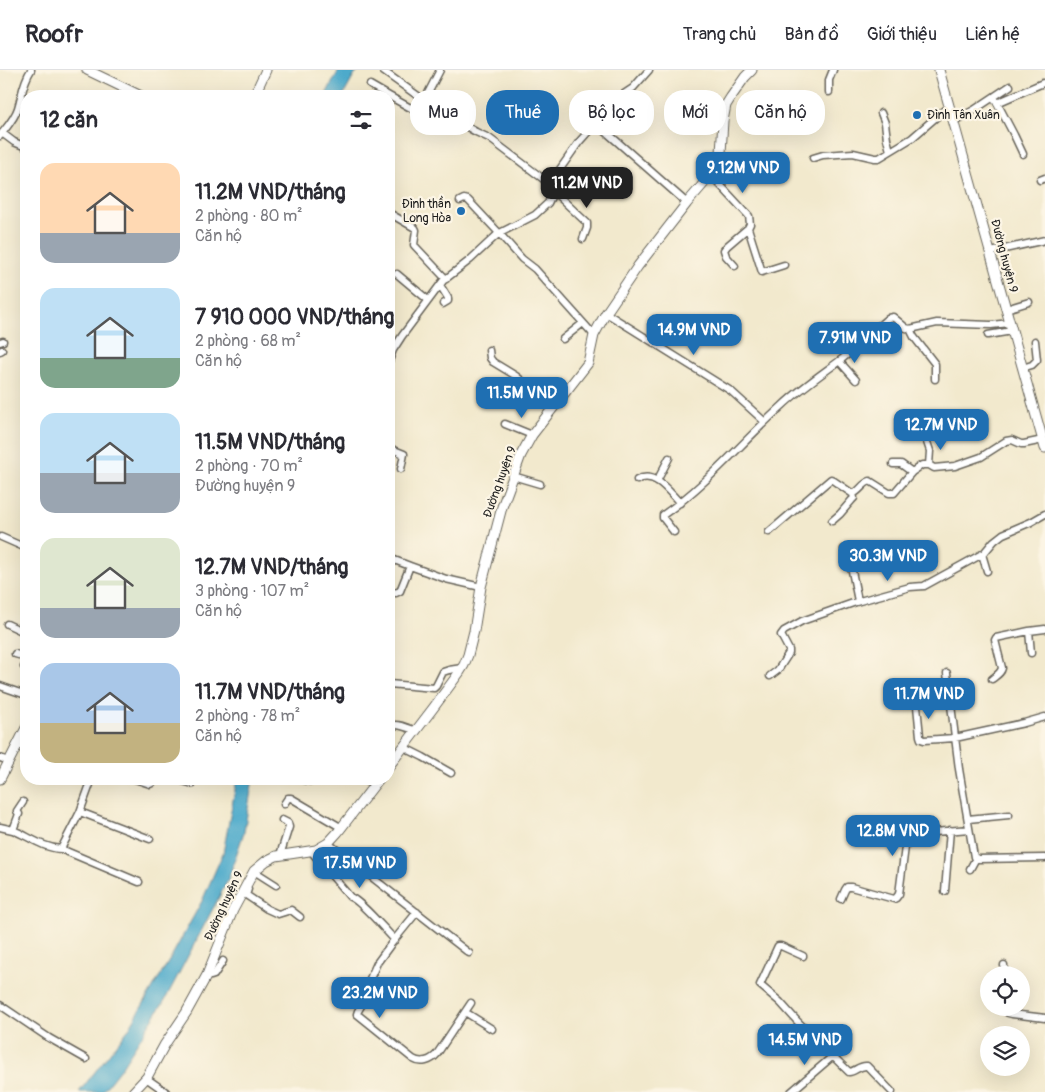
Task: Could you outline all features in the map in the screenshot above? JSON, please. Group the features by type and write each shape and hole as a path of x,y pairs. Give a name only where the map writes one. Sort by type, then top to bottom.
{"street":[{"path":"22,90 31,70"},
{"path":"87,70 129,90"},
{"path":"257,90 266,70"},
{"path":"430,90 440,70"},
{"path":"630,90 649,70"},
{"name":"Đường huyện 9","path":"395,758 462,668 468,655 481,587 502,507 521,455 532,435 588,363 594,335 606,313 638,266 711,175 721,153 726,105 752,70"},
{"path":"829,92 829,80 832,70"},
{"name":"Đường huyện 9","path":"939,70 1044,444"},
{"path":"384,71 410,90"},
{"path":"954,121 996,100 1042,83"},
{"path":"370,85 378,90"},
{"path":"996,100 1010,86"},
{"path":"20,100 15,115 1,134 20,144"},
{"path":"395,100 410,108"},
{"path":"996,100 1023,154"},
{"path":"813,158 823,155 853,153 877,159 912,138 949,106"},
{"path":"881,113 885,123 890,151"},
{"path":"476,132 489,138 546,181 587,223 583,239"},
{"path":"395,347 446,278 470,260 499,233 535,215 548,203 558,172 586,135"},
{"path":"610,135 687,203"},
{"path":"711,175 748,214 750,224 748,228 724,250 726,256 735,266"},
{"path":"460,201 468,200 522,260 535,269 594,335"},
{"path":"395,216 415,228 414,245 446,278"},
{"path":"748,228 762,272 784,265"},
{"path":"990,252 1045,240"},
{"path":"397,274 428,300"},
{"path":"440,285 448,298 448,301 443,304"},
{"path":"1006,309 1028,302"},
{"path":"606,313 731,391 765,422"},
{"path":"674,532 663,516 731,457 781,406 839,361 888,318 893,317 910,329 937,323 1011,327"},
{"path":"563,339 583,324"},
{"path":"988,335 1011,327"},
{"path":"910,329 914,337 936,364 935,379"},
{"path":"1022,368 1032,365 1037,360 1035,341"},
{"path":"489,350 490,358 493,362 516,376 554,407"},
{"path":"839,361 856,380"},
{"path":"504,424 532,435"},
{"path":"926,439 930,451 929,465"},
{"path":"853,494 870,481 889,494 892,494 912,472 922,465 929,465 934,468 954,466 981,457 1006,441 1012,440 1021,444 1044,444"},
{"path":"395,450 404,454 401,469"},
{"path":"657,481 668,458"},
{"path":"893,464 900,464 912,472"},
{"path":"513,476 540,484"},
{"path":"637,480 645,477 657,481 680,503"},
{"path":"769,532 831,479 853,494"},
{"path":"832,521 854,498 853,494"},
{"path":"770,676 778,670 789,653 781,635 784,631 802,621 858,601 910,587 924,586 982,554 1003,534 1045,514"},
{"path":"1,537 20,545"},
{"path":"844,549 852,571 858,601"},
{"path":"982,554 987,571"},
{"path":"395,560 446,580 481,587"},
{"path":"395,593 400,591 410,566"},
{"path":"7,624 20,630"},
{"path":"992,679 999,674 1002,668 996,638 1045,629"},
{"path":"1029,631 1031,653"},
{"path":"15,654 20,655"},
{"path":"395,684 435,687 443,672 462,668"},
{"path":"947,673 960,776 973,855 976,858"},
{"path":"0,686 20,693"},
{"path":"917,706 921,739 924,740 955,738 1045,717"},
{"path":"395,725 399,724 408,729 415,730"},
{"path":"0,779 4,759 20,740"},
{"path":"404,745 409,750 451,773"},
{"path":"61,849 80,812 90,785"},
{"name":"Đường huyện 9","path":"133,1092 146,1078 165,1044 186,1013 207,975 233,910 256,872 266,861 280,855 311,851 328,843 342,828 374,785"},
{"path":"284,804 288,798 294,799 342,828"},
{"path":"12,830 23,802"},
{"path":"80,812 150,839"},
{"path":"968,819 1009,816"},
{"path":"280,855 289,827 288,823 282,820"},
{"path":"0,827 12,830 42,845 61,849 139,882"},
{"path":"841,899 847,887 896,898 899,894 906,838 908,836 969,828"},
{"path":"946,891 950,830"},
{"path":"328,843 469,952"},
{"path":"311,851 350,897 354,898 395,940"},
{"path":"976,858 1045,858"},
{"path":"970,868 976,858"},
{"path":"276,885 256,872 246,895 274,912 280,914 291,910 300,917"},
{"path":"417,912 377,963 369,981 367,996 357,1014 413,1060 419,1062 430,1060 434,1057 471,1003"},
{"path":"803,956 778,946 760,985 774,995 798,1022 849,1072 861,1066 867,1066 892,1092"},
{"path":"207,975 214,975 223,961"},
{"path":"0,1006 49,1038 86,1059"},
{"path":"465,1012 492,1029"},
{"path":"1028,1016 1045,1018"},
{"path":"791,1092 833,1056"},
{"path":"146,1078 166,1092"}],"water":[{"path":"339,70 360,70 354,76 346,90 328,90"},
{"path":"236,785 252,785 244,832 228,880 165,1000 121,1068 102,1092 79,1092 128,1030 202,901 223,853"}],"place":[{"name":"Đình Tân Xuân","path":"917,115"},
{"name":"Đình thần Long Hòa","path":"461,211"}]}
